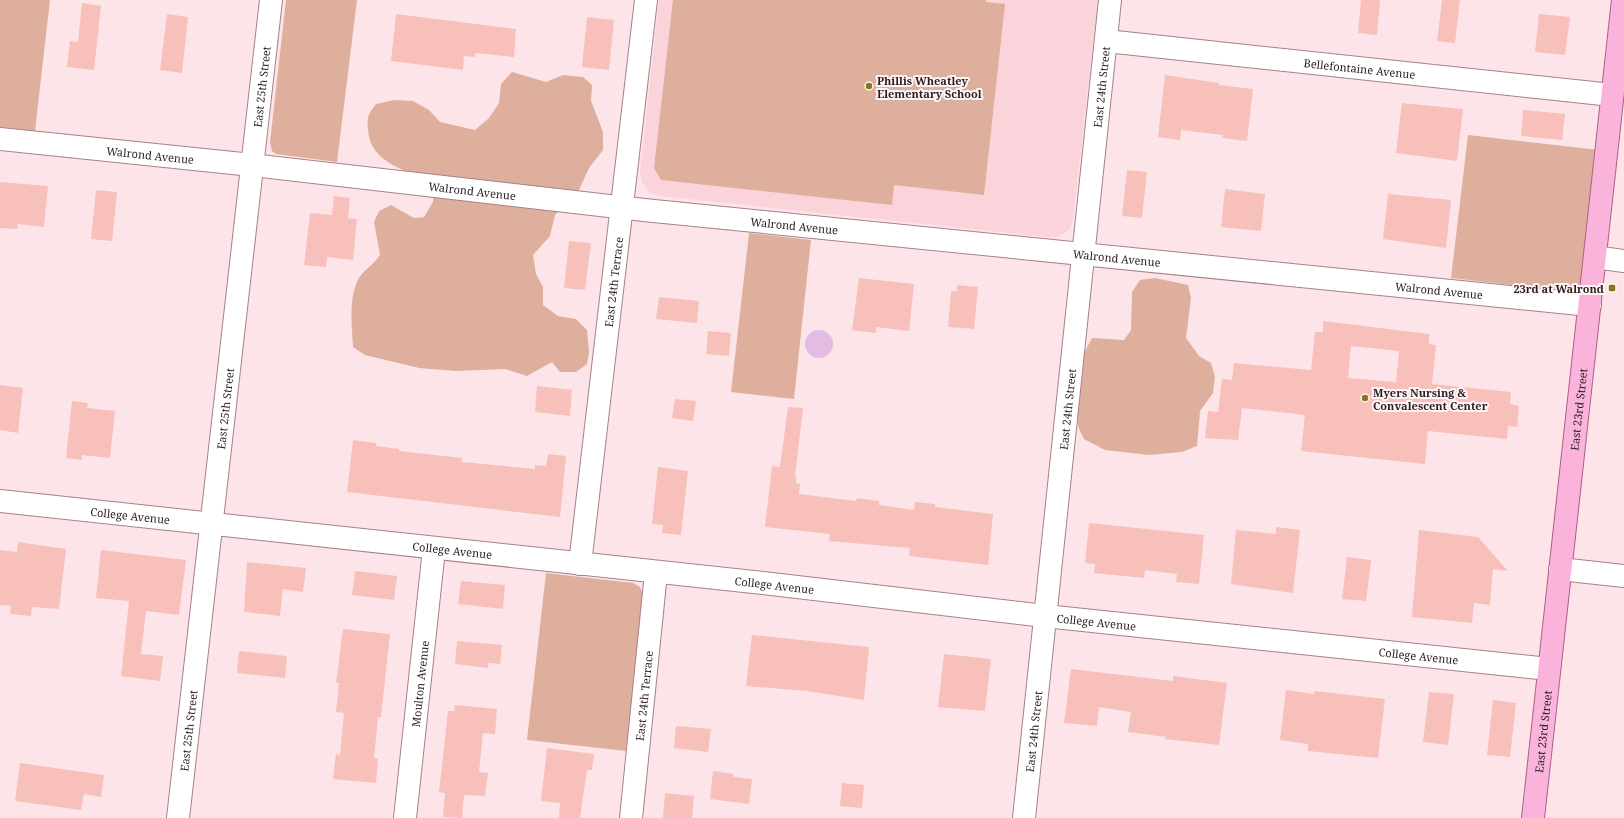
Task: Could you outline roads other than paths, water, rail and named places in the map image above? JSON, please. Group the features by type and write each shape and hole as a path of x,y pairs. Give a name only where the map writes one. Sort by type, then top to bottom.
{"main road":[{"name":"East 23rd Street","path":"1532,818 1623,0"}],"street":[{"name":"East 25th Street","path":"178,818 210,524 271,0"},
{"name":"East 24th Terrace","path":"580,564 646,0"},
{"name":"East 24th Street","path":"1024,818 1110,0"},
{"name":"Bellefontaine Avenue","path":"1106,41 1612,95"},
{"name":"Walrond Avenue","path":"0,139 252,165 621,207 1590,305"},
{"path":"1595,257 1624,261"},
{"name":"College Avenue","path":"0,502 656,573 763,583 1045,616 1549,669"},
{"name":"Moulton Avenue","path":"405,818 434,549"},
{"path":"1560,569 1624,576"},
{"name":"East 24th Terrace","path":"631,818 656,573"}],"place":[{"name":"Phillis Wheatley Elementary School","path":"869,86"},
{"name":"23rd at Walrond","path":"1612,288"},
{"name":"Myers Nursing & Convalescent Center","path":"1365,398"}]}
